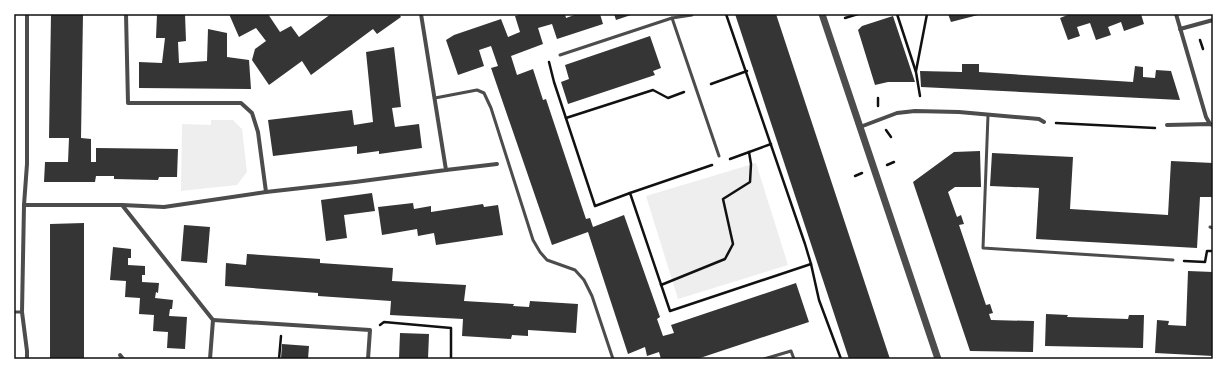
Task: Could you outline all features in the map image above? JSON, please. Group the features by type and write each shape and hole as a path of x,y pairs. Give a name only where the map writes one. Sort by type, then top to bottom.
{"street":[{"path":"26,359 27,351 22,312 24,205 27,164 27,14"},
{"path":"126,14 128,103 241,103 252,113 258,132 266,192"},
{"path":"421,14 446,170"},
{"path":"822,14 938,359"},
{"path":"1176,14 1206,117 1212,124"},
{"path":"1180,28 1213,20"},
{"path":"860,127 897,113 915,111 960,112 988,116 1039,119 1044,122"},
{"path":"1167,125 1212,124"},
{"path":"24,205 122,205 164,207 266,192 497,164"},
{"path":"122,205 213,320 210,359"},
{"path":"213,320 370,330 368,359"},
{"path":"120,355 123,359"}],"lane":[{"path":"560,55 672,18 692,14"},
{"path":"672,18 719,156"},
{"path":"435,98 478,90 484,94 491,108 533,240 547,260 575,270 584,280 592,296 613,359"},
{"path":"988,116 983,248 1173,260"},
{"path":"14,312 22,312"},
{"path":"764,359 791,351 794,359"}],"path":[{"path":"726,14 811,264 819,300 841,359"},
{"path":"846,18 858,14"},
{"path":"897,14 916,72 920,96"},
{"path":"916,72 927,14"},
{"path":"1200,40 1203,49"},
{"path":"560,55 549,61 554,82 595,206 719,162"},
{"path":"711,84 746,71"},
{"path":"566,118 653,90 668,98 684,92"},
{"path":"878,98 878,107"},
{"path":"1044,122 1158,128 1167,125"},
{"path":"885,129 891,137"},
{"path":"726,160 771,144"},
{"path":"661,285 725,259 733,244 723,200 750,182 751,164 749,152"},
{"path":"855,176 862,173"},
{"path":"630,193 670,311 811,264"},
{"path":"1173,260 1205,262 1207,251 1213,251"},
{"path":"370,330 384,322 451,328 451,359"},
{"path":"279,359 282,324"}],"shaded area":[{"path":"211,120 233,120 242,129 247,172 237,185 181,191 182,124 211,125"},
{"path":"756,163 788,265 678,299 646,196"}],"building":[{"path":"51,14 83,14 81,138 91,139 91,162 96,162 96,148 178,149 177,177 159,177 158,180 114,179 114,176 96,176 95,182 44,182 45,162 68,162 69,138 49,138"},
{"path":"157,14 185,14 186,41 178,42 179,63 207,61 208,29 227,33 227,57 249,60 251,89 139,88 139,62 162,63 165,38 156,38"},
{"path":"229,14 268,14 280,32 291,26 299,37 331,14 399,14 401,17 377,34 373,29 311,75 302,61 269,85 252,60 255,49 266,41 256,28 239,37"},
{"path":"522,14 565,14 566,18 577,14 600,14 603,24 557,39 552,24 538,28 543,44 511,56 517,75 533,69 543,100 546,99 586,219 590,218 593,227 624,215 660,317 657,319 663,336 674,333 671,325 796,283 809,322 697,359 661,359 659,352 647,356 645,347 628,354 588,232 552,245 491,68 498,66 491,46 479,50 484,66 458,75 446,40 454,35 501,19 508,37 520,32 515,16"},
{"path":"614,14 634,14 616,20"},
{"path":"735,14 776,14 890,359 849,359"},
{"path":"948,14 978,14 978,15 951,22"},
{"path":"1070,14 1141,14 1144,24 1124,31 1121,22 1108,27 1111,35 1096,40 1090,23 1077,27 1080,36 1068,40 1060,18"},
{"path":"893,16 915,82 888,82 875,85 858,30 862,26"},
{"path":"650,36 661,68 653,71 655,75 568,104 561,82 569,79 565,65"},
{"path":"394,47 401,107 392,108 395,127 419,124 422,148 379,154 379,151 357,154 357,146 273,156 268,120 352,110 354,125 373,122 366,52"},
{"path":"962,64 979,64 979,72 1133,82 1135,66 1143,67 1143,77 1155,78 1156,70 1171,71 1180,100 921,87 920,71 962,72"},
{"path":"980,151 981,187 955,187 948,192 957,217 961,215 964,224 959,225 986,305 990,304 993,313 989,314 991,320 1034,321 1033,352 970,351 913,182 954,152"},
{"path":"992,153 1073,157 1070,209 1168,215 1171,161 1213,163 1213,197 1200,197 1197,248 1036,239 1039,188 990,186"},
{"path":"372,193 375,211 344,215 347,238 326,241 321,200"},
{"path":"413,203 414,209 431,206 431,212 483,204 484,207 498,205 503,235 436,245 434,233 418,236 417,229 382,235 378,207"},
{"path":"84,223 84,359 50,359 50,224"},
{"path":"184,225 210,227 207,263 181,261"},
{"path":"113,247 131,249 131,258 128,258 128,265 145,266 145,275 142,275 142,282 159,283 158,293 156,292 155,298 173,300 172,309 170,309 169,316 187,317 185,349 167,348 168,332 153,331 154,315 139,314 140,298 125,297 126,281 110,280"},
{"path":"247,254 320,259 320,263 393,268 392,281 466,285 464,301 514,304 513,306 529,307 530,301 578,304 576,333 528,330 528,336 512,335 511,339 462,336 463,319 390,315 391,301 318,296 318,293 225,286 226,263 246,265"},
{"path":"1188,271 1213,272 1213,356 1155,353 1157,320 1169,321 1168,325 1186,326"},
{"path":"1046,314 1068,315 1067,317 1128,319 1129,315 1144,315 1143,348 1045,346"},
{"path":"400,333 429,334 428,359 399,359"},
{"path":"282,344 309,346 308,359 281,359"}]}
